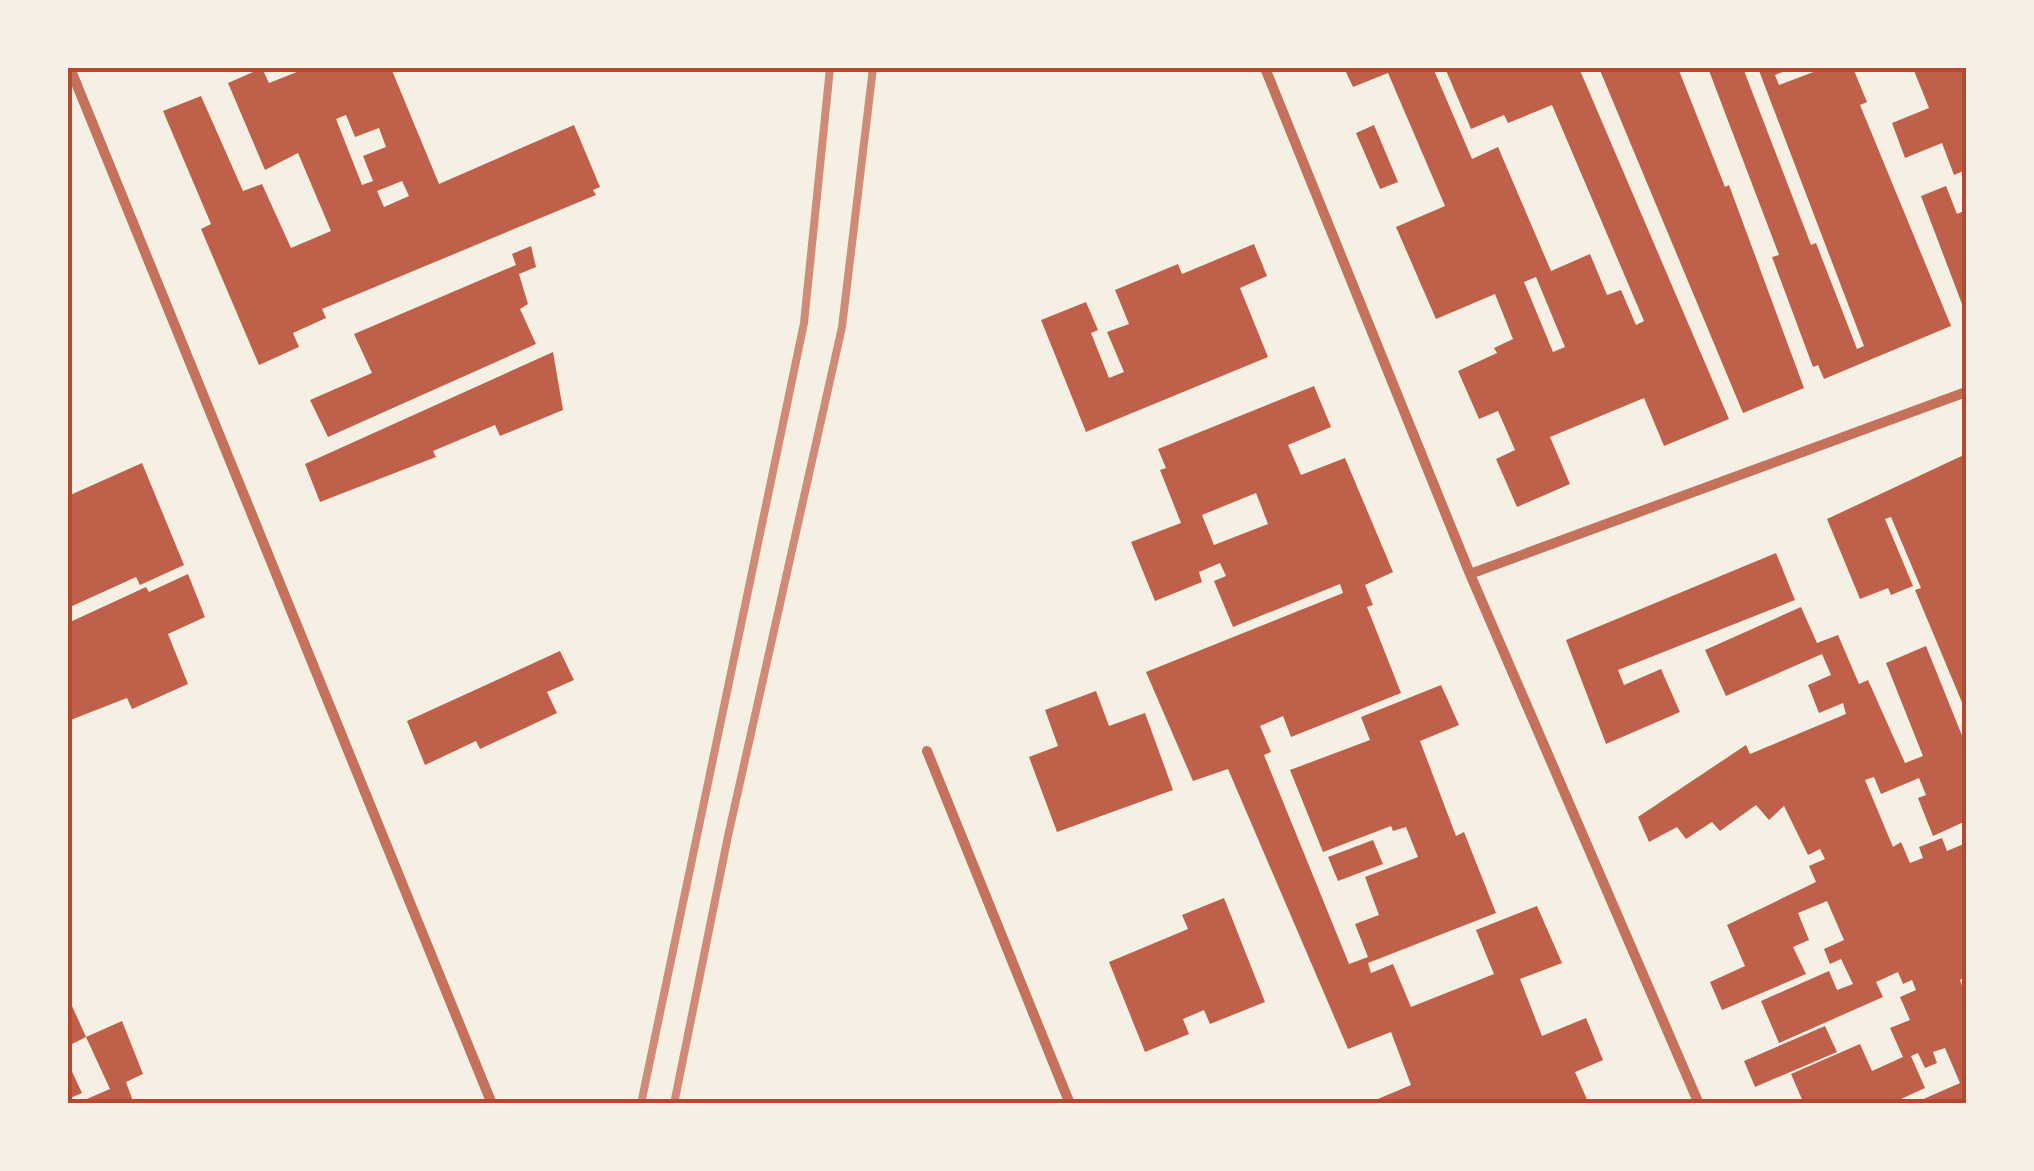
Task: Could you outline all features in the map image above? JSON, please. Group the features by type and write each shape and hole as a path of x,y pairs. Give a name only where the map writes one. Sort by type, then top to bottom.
{"street":[{"path":"70,68 492,1104"},
{"path":"1265,68 1470,574 1699,1104"},
{"path":"1470,574 1966,392"},
{"path":"928,751 1070,1104"}],"building":[{"path":"262,68 269,83 307,68 391,68 439,184 574,125 600,187 593,190 596,195 322,309 326,318 293,333 299,347 259,365 201,229 211,224 163,111 201,96 243,191 262,184 291,248 331,231 298,153 265,170 228,83","holes":["346,115 355,137 379,128 386,147 363,156 373,181 362,185 336,119","402,181 409,196 384,207 377,191"]},
{"path":"1344,68 1433,68 1472,159 1498,147 1551,271 1590,254 1607,295 1621,290 1636,325 1644,321 1552,105 1508,123 1504,115 1471,129 1445,68 1579,68 1729,419 1664,446 1644,398 1550,437 1570,484 1517,507 1496,459 1515,450 1498,411 1479,419 1458,371 1497,353 1494,348 1513,339 1495,294 1436,319 1396,227 1445,206 1388,73 1353,87","holes":["1536,277 1565,347 1553,352 1524,282"]},
{"path":"1599,68 1678,68 1725,187 1729,185 1804,388 1743,413"},
{"path":"1708,68 1743,68 1811,245 1816,243 1857,349 1864,346 1758,68 1793,68 1775,75 1779,85 1824,68 1853,68 1867,102 1860,105 1951,326 1824,379 1818,365 1813,367 1772,257 1779,255"},
{"path":"1913,68 1962,68 1966,77 1966,170 1954,175 1942,143 1905,158 1892,123 1929,108"},
{"path":"1374,125 1398,182 1380,189 1356,133"},
{"path":"1946,186 1957,214 1966,210 1966,303 1962,304 1921,196"},
{"path":"1254,244 1267,276 1240,288 1268,357 1086,432 1041,320 1086,302 1098,330 1091,333 1109,378 1124,372 1107,332 1129,324 1115,290 1178,264 1182,274"},
{"path":"531,246 536,267 519,274 528,304 520,309 536,344 328,437 310,400 372,373 354,334 516,265 512,254"},
{"path":"553,352 563,410 500,436 495,425 433,451 436,457 320,502 305,464"},
{"path":"1314,386 1331,427 1288,445 1301,475 1345,458 1393,572 1365,585 1373,605 1367,607 1401,693 1291,737 1283,716 1260,726 1271,752 1264,755 1349,964 1368,957 1355,924 1379,915 1365,877 1418,857 1406,827 1393,831 1391,826 1323,852 1290,770 1370,740 1361,717 1441,685 1459,725 1420,741 1456,836 1464,832 1496,913 1368,963 1371,973 1393,964 1411,1007 1494,974 1476,930 1537,906 1562,963 1520,979 1542,1036 1586,1018 1603,1060 1575,1072 1589,1104 1509,1104 1508,1100 1366,1104 1411,1085 1391,1032 1348,1049 1228,769 1193,781 1146,672 1343,593 1340,584 1233,627 1214,581 1226,576 1220,563 1199,572 1202,582 1155,601 1131,542 1181,523 1160,470 1166,468 1158,449","holes":["1256,493 1268,524 1214,545 1202,515"]},
{"path":"1966,454 1966,712 1915,590 1921,588 1891,517 1885,519 1913,586 1891,595 1888,588 1860,599 1827,519"},
{"path":"142,463 184,565 140,585 136,577 68,608 68,496"},
{"path":"1776,553 1795,600 1618,670 1624,685 1661,669 1680,712 1606,744 1566,640"},
{"path":"188,574 205,617 168,634 188,684 132,709 127,698 68,721 68,623 146,587 149,592"},
{"path":"1801,607 1817,643 1838,635 1859,684 1868,680 1905,763 1923,756 1886,663 1926,646 1963,738 1966,737 1966,821 1933,836 1918,798 1926,795 1919,778 1881,794 1874,777 1865,780 1893,847 1901,842 1910,863 1923,858 1919,847 1942,838 1947,851 1966,843 1966,977 1960,980 1966,996 1966,1104 1912,1104 1960,1083 1945,1048 1933,1052 1937,1063 1925,1068 1918,1053 1911,1056 1925,1088 1890,1104 1804,1104 1791,1074 1860,1044 1872,1071 1903,1057 1890,1028 1910,1020 1900,997 1916,990 1912,980 1903,984 1898,972 1876,982 1883,997 1779,1043 1761,1001 1829,971 1837,990 1853,984 1841,959 1830,964 1824,949 1844,940 1827,901 1798,913 1809,940 1793,947 1806,974 1722,1010 1710,982 1745,966 1727,925 1816,882 1809,866 1825,859 1820,849 1808,855 1784,806 1769,820 1756,805 1720,831 1712,822 1686,839 1677,827 1649,842 1638,817 1746,745 1750,754 1846,714 1843,703 1819,713 1808,685 1831,675 1822,654 1726,696 1705,650"},
{"path":"560,651 574,680 547,692 557,713 480,749 476,741 425,765 407,721"},
{"path":"1096,691 1109,726 1145,713 1173,790 1057,832 1029,757 1058,746 1045,710"},
{"path":"1373,840 1383,864 1338,881 1328,857"},
{"path":"1224,898 1265,1002 1210,1024 1204,1010 1183,1019 1189,1034 1145,1052 1109,962 1188,929 1182,915"},
{"path":"68,997 86,1037 68,1046"},
{"path":"122,1021 143,1074 126,1082 134,1104 75,1104 110,1089 86,1037"},
{"path":"1825,1026 1837,1052 1755,1087 1744,1061"},
{"path":"68,1063 82,1093 68,1099"}],"railway":[{"path":"641,1104 804,323 830,68"},
{"path":"674,1104 728,836 842,327 873,68"}]}
